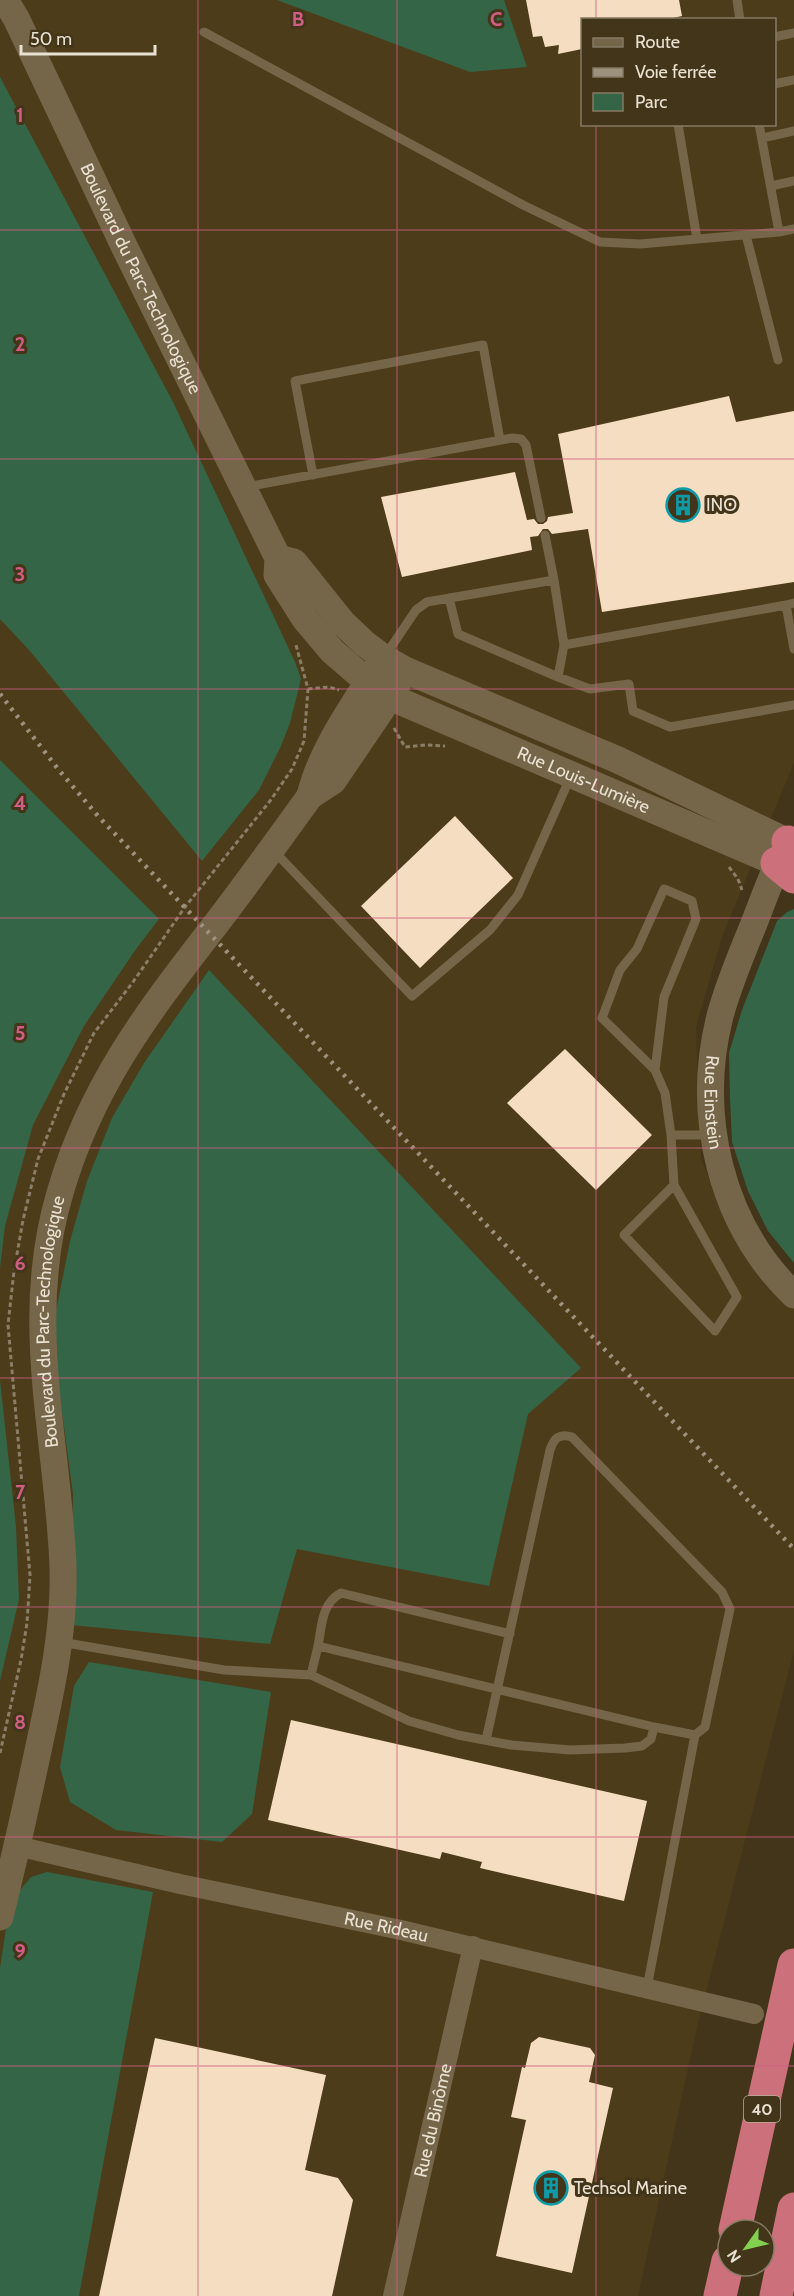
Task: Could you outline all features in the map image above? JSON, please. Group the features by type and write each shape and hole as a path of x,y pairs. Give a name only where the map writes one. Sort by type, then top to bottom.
{"highway":[{"name":"40","path":"738,2218 794,1965"},
{"path":"778,2296 794,2209"},
{"path":"778,2296 794,2250"},
{"path":"720,2296 724,2278"}],"street":[{"name":"Boulevard du Parc-Technologique","path":"5,0 16,18 124,246 278,558 277,575 305,619 332,651 379,690"},
{"path":"278,558 294,561 342,622 394,664"},
{"name":"Boulevard du Parc-Technologique","path":"0,1917 59,1642 63,1567 43,1361 42,1291 49,1233 60,1192 85,1123 121,1054 140,1024 273,849 310,796 316,771 379,690 394,664"},
{"name":"Rue Louis-Lumière","path":"394,664 618,760 789,851"},
{"name":"Rue Louis-Lumière","path":"379,690 572,775 789,851"},
{"name":"Rue Einstein","path":"789,851 720,1017 713,1067 711,1104 723,1182 740,1222 760,1255 778,1279 794,1295"},
{"name":"Rue Rideau","path":"17,1846 180,1884 473,1946 754,2014"},
{"name":"Rue du Binôme","path":"393,2296 473,1946"}],"lane":[{"path":"737,0 740,18"},
{"path":"204,32 523,205 600,242 640,244 794,229"},
{"path":"776,37 794,33"},
{"path":"776,84 794,80"},
{"path":"678,126 697,239"},
{"path":"759,126 779,232"},
{"path":"762,138 794,130"},
{"path":"771,186 794,181"},
{"path":"746,235 778,360"},
{"path":"313,475 295,381 483,345 500,441"},
{"path":"243,488 520,439 526,445 542,518"},
{"path":"545,535 564,645 558,677"},
{"path":"394,664 416,610 428,602 554,580"},
{"path":"449,598 458,634 590,689 629,684 633,711 670,727 794,705"},
{"path":"564,645 790,604 794,650"},
{"path":"273,849 412,996 490,930 518,895 572,775"},
{"path":"655,1070 664,997 696,919 692,901 664,889 637,949 620,970 602,1018 655,1070 665,1094 671,1135 674,1185 737,1297 715,1331 624,1235 674,1185"},
{"path":"671,1135 714,1135"},
{"path":"486,1740 552,1442 559,1436 572,1437 722,1592 730,1610 705,1727 695,1736 647,1988"},
{"path":"311,1675 327,1604 331,1598 341,1593 510,1634"},
{"path":"59,1642 224,1670 311,1675 409,1721 458,1735 511,1745 570,1750 642,1746 651,1740 654,1727"},
{"path":"318,1646 695,1736"}],"path":[{"path":"0,1753 21,1660 27,1623 30,1575 8,1325 15,1261 38,1158 64,1094 94,1033 185,907 270,801 292,769 304,741 308,689"},
{"path":"405,747 447,746"},
{"path":"723,863 738,879 743,899"}],"shaded area":[{"path":"0,0 794,0 794,763 722,937 696,1027 701,1159 725,1217 794,1308 794,1650 698,2023 638,2296 0,2296"}],"green space":[{"path":"277,0 504,0 527,67 470,72"},
{"path":"0,77 173,402 301,679 290,723 259,790 202,861 29,650 0,619"},
{"path":"0,760 159,919 84,1026 33,1125 5,1226 0,1268"},
{"path":"794,909 794,1263 768,1231 748,1191 732,1142 729,1053 742,1010 777,921"},
{"path":"209,970 581,1368 528,1414 489,1586 297,1549 270,1644 71,1625 73,1494 57,1375 55,1316 70,1241 87,1181 112,1118 144,1063"},
{"path":"0,1380 16,1527 19,1599 0,1681"},
{"path":"89,1662 271,1692 252,1814 222,1842 116,1830 70,1802 60,1767 74,1686"},
{"path":"47,1872 153,1892 79,2296 0,2296 0,1968 10,1902 31,1877"}],"building":[{"path":"526,0 679,0 682,16 673,18 581,18 581,49 558,54 559,45 545,47 542,36 533,37"},
{"name":"INO","path":"729,396 736,422 794,411 794,582 602,612 588,529 552,534 548,529 543,529 538,536 530,537 532,550 402,577 381,497 515,472 527,520 534,519 538,524 543,524 548,517 573,513 558,434"},
{"path":"455,816 513,878 420,968 361,906"},
{"path":"565,1049 652,1135 596,1190 507,1103"},
{"path":"291,1720 647,1801 624,1901 480,1868 482,1862 442,1852 440,1859 268,1820"},
{"name":"Techsol Marine","path":"539,2037 590,2048 595,2055 589,2082 613,2088 572,2273 496,2256 526,2120 511,2117 522,2067 525,2068 531,2043"},
{"path":"155,2038 326,2075 305,2170 338,2178 353,2200 332,2296 99,2296"}],"railway":[{"path":"0,694 98,816 794,1549"}],"place":[{"name":"INO","path":"683,505"},
{"name":"Techsol Marine","path":"551,2188"}]}
